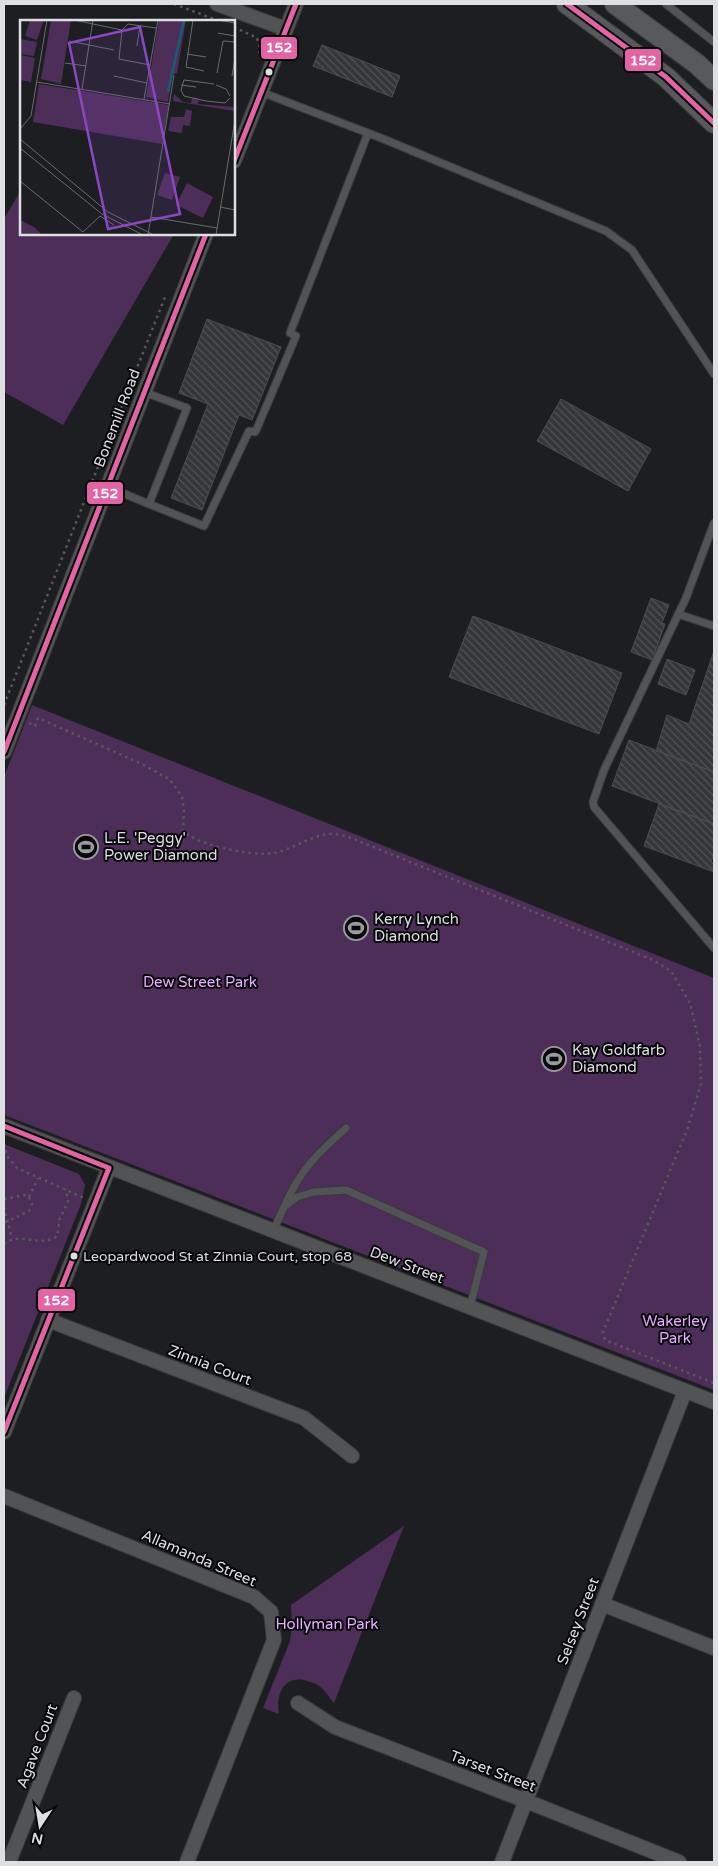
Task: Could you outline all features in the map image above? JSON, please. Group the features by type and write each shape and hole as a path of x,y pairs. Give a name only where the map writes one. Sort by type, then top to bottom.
{"main road":[{"path":"567,4 666,77 714,123"},
{"path":"615,4 697,64 714,80"}],"street":[{"path":"217,4 286,29"},
{"path":"235,158 296,4"},
{"name":"Bonemill Road","path":"4,752 206,235"},
{"name":"Dew Street","path":"4,1126 714,1402"},
{"path":"4,1432 109,1168"},
{"name":"Zinnia Court","path":"48,1320 304,1418 352,1456"},
{"name":"Selsey Street","path":"502,1862 685,1391"},
{"name":"Allamanda Street","path":"4,1496 254,1597 271,1612 274,1640 187,1862"},
{"path":"602,1604 714,1648"},
{"name":"Agave Court","path":"9,1862 74,1698"},
{"name":"Tarset Street","path":"298,1703 335,1727 679,1862"}],"lane":[{"path":"666,4 714,42"},
{"path":"260,92 368,133 606,231 632,250 714,374"},
{"path":"108,487 204,526 249,431 255,432 266,408 296,336 290,333 368,133"},
{"path":"144,392 187,408 149,504"},
{"path":"714,523 678,614 604,770 593,802 594,807 714,948"},
{"path":"678,614 714,626"},
{"path":"273,1231 302,1171 346,1128"},
{"path":"284,1207 296,1197 314,1192 346,1190 484,1252 470,1307"}],"path":[{"path":"174,4 216,20"},
{"path":"235,27 257,38 260,48 259,58"},
{"path":"4,705 168,288"},
{"path":"18,718 35,726 38,718 142,764 168,779 182,796 184,810 183,831 188,836 201,842 242,852 273,853 330,833 351,838 654,960 671,970 690,1003 700,1046 701,1084 687,1130 602,1332 605,1340 714,1383"},
{"path":"4,1144 7,1156 17,1168 85,1198"},
{"path":"29,1197 38,1178"},
{"path":"4,1244 12,1239 42,1241 52,1240 57,1236 60,1218 68,1202 66,1190"},
{"path":"4,1200 24,1195 29,1197 32,1204 29,1211 4,1223"},
{"path":"4,1207 12,1239"}],"green space":[{"path":"20,192 20,235 173,235 63,425 4,392 4,219"},
{"name":"Dew Street Park","path":"32,705 714,978 714,1390 4,1115 4,777"},
{"path":"4,1144 79,1174 85,1185 81,1204 4,1398"},
{"name":"Hollyman Park","path":"404,1526 334,1703 318,1685 311,1682 293,1680 283,1687 280,1693 279,1714 263,1708 290,1641 291,1605"}],"building":[{"path":"322,45 400,76 392,97 313,66"},
{"path":"207,319 281,347 252,420 239,415 202,510 171,498 208,404 179,393"},
{"path":"561,399 651,449 628,491 537,441"},
{"path":"651,598 669,605 662,623 665,624 652,660 631,652"},
{"path":"473,616 622,673 599,734 449,677"},
{"path":"714,651 714,772 656,751 667,715 689,724"},
{"path":"667,659 695,670 686,695 658,684"},
{"path":"629,740 714,772 714,824 612,786"},
{"path":"659,804 714,824 714,854 711,862 714,863 714,872 644,846"}],"transit line":[{"name":"152","path":"235,158 296,4"},
{"name":"152","path":"567,4 666,77 714,123"},
{"name":"152","path":"4,752 206,235"},
{"name":"152","path":"4,1126 109,1168"},
{"name":"152","path":"4,1432 109,1168"}],"place":[{"name":"L.E. 'Peggy' Power Diamond","path":"86,847"},
{"name":"Kerry Lynch Diamond","path":"356,928"},
{"name":"Kay Goldfarb Diamond","path":"554,1059"},
{"name":"Leopardwood St at Zinnia Court, stop 68","path":"74,1256"}],"park label":[{"name":"Wakerley Park","path":"675,1330"}]}
